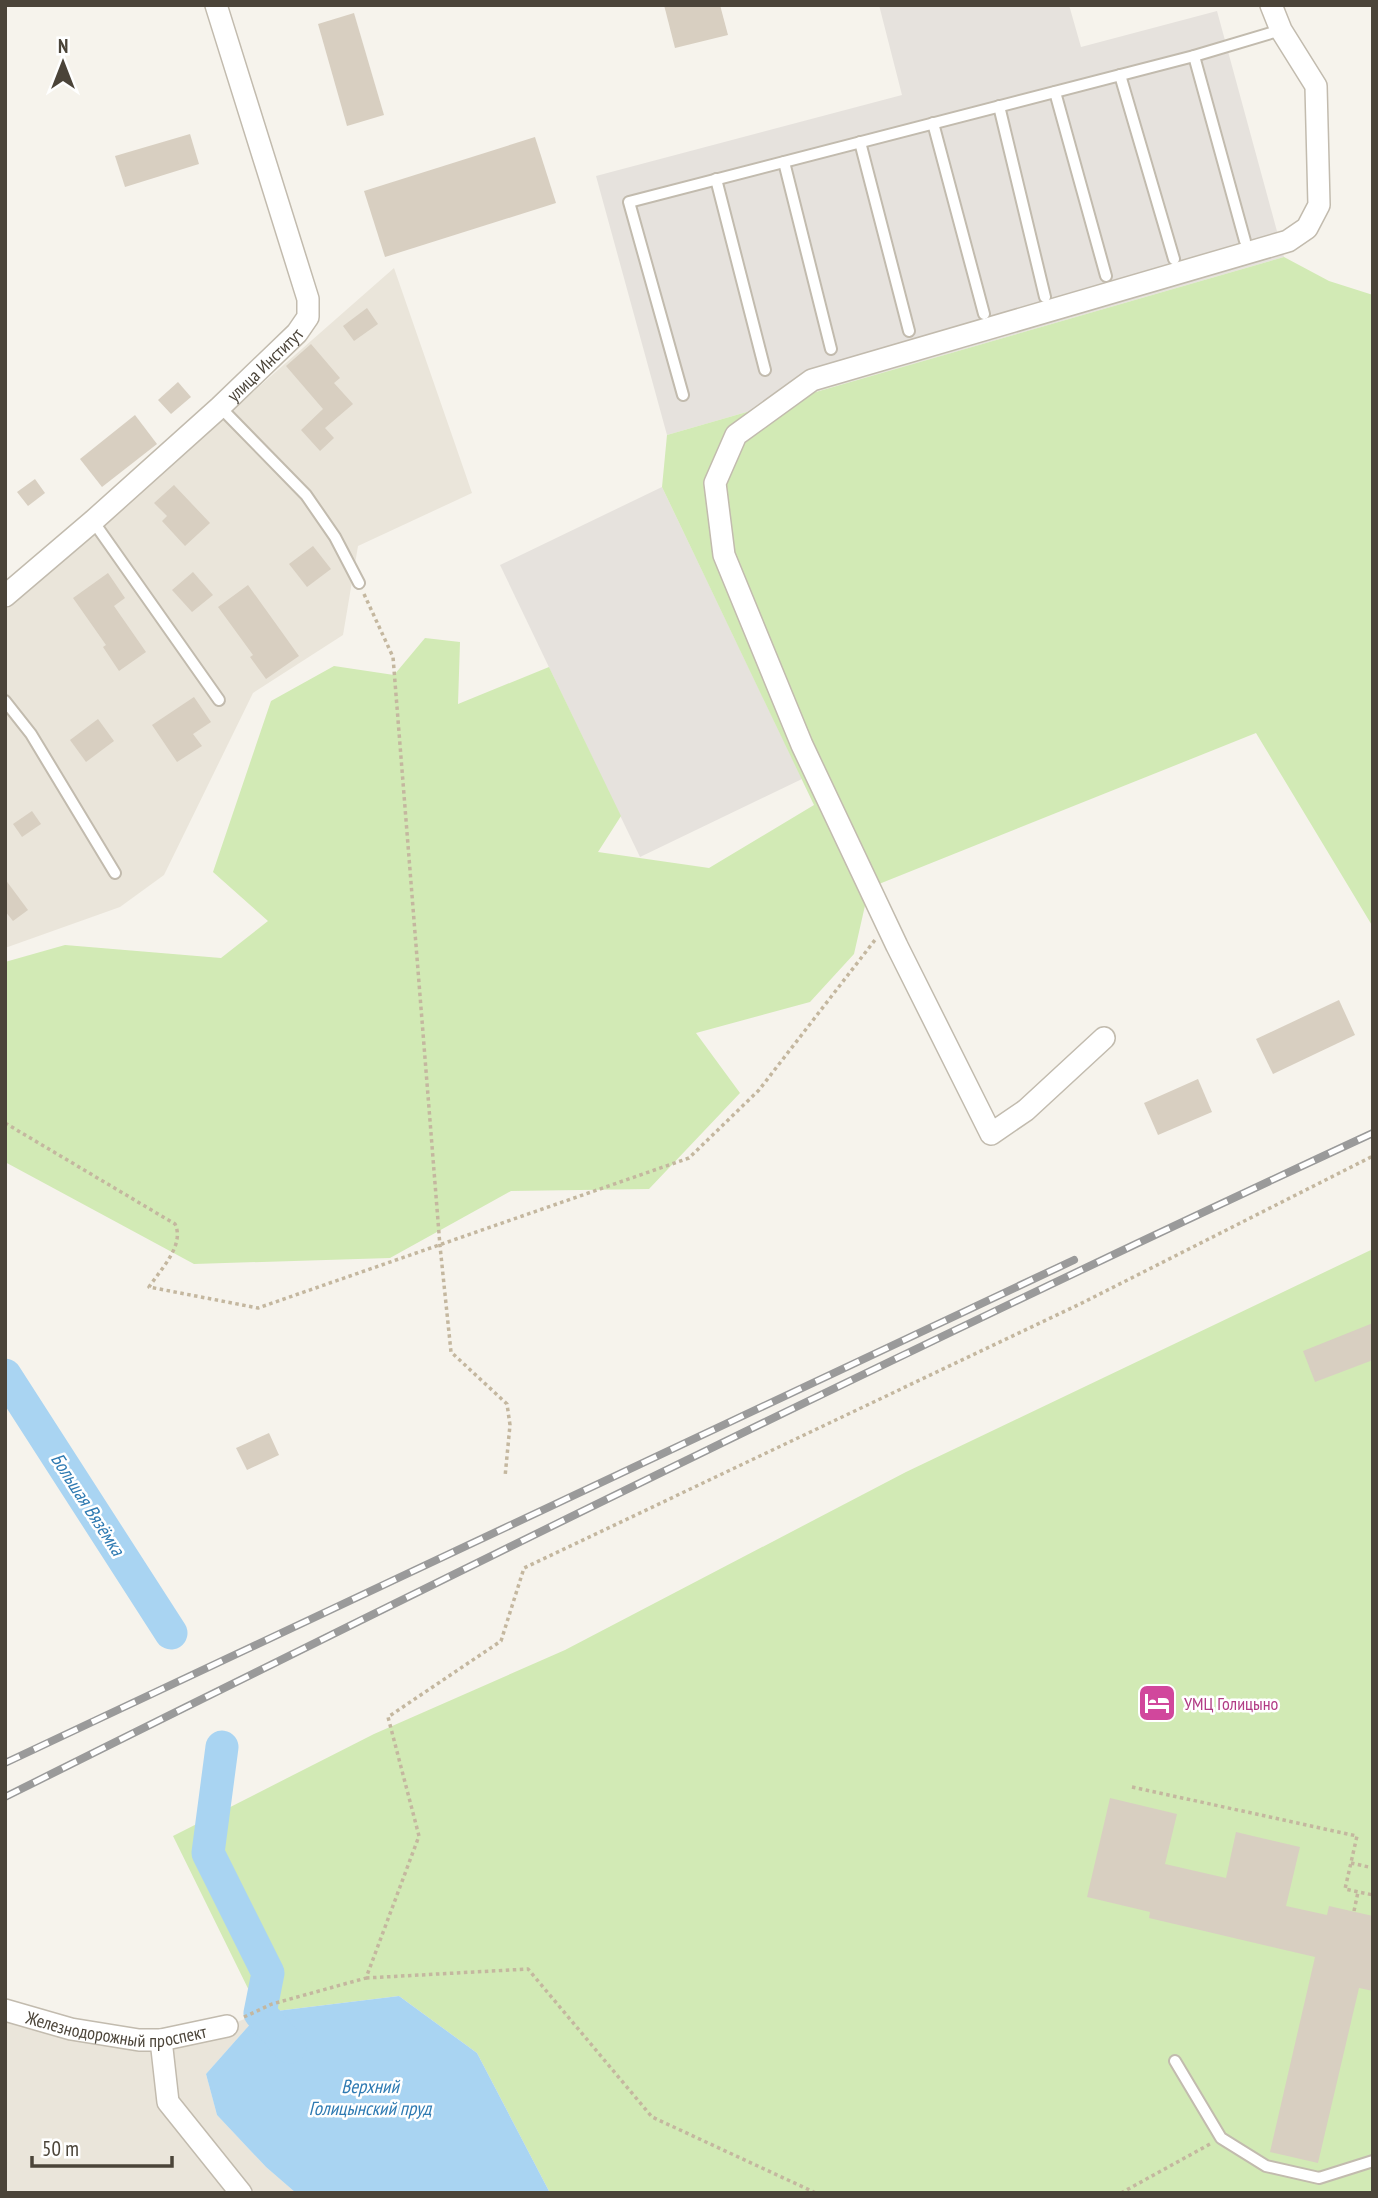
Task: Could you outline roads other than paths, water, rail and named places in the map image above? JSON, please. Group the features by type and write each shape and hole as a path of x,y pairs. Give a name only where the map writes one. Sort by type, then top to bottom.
{"street":[{"name":"улица Институт","path":"5,596 220,407 297,333 308,317 308,299 216,5"},
{"path":"1104,1038 1026,1110 991,1134 887,925 802,744 724,555 715,483 736,435 812,380 1288,241 1307,228 1319,205 1316,86 1281,30 1271,5"},
{"name":"Железнодорожный проспект","path":"5,2010 71,2029 139,2040 161,2039 227,2026"},
{"path":"161,2039 168,2102 241,2193"}],"lane":[{"path":"683,395 629,202 1194,56 1281,30"},
{"path":"1194,56 1245,241"},
{"path":"1120,75 1174,259"},
{"path":"1055,92 1106,276"},
{"path":"999,106 1045,297"},
{"path":"933,124 984,314"},
{"path":"860,142 909,331"},
{"path":"784,162 831,349"},
{"path":"716,179 765,370"},
{"path":"220,407 306,495 335,537 359,583"},
{"path":"93,521 219,700"},
{"path":"5,701 31,734 115,873"},
{"path":"1175,2062 1221,2138 1266,2166 1319,2178 1373,2161"}],"water":[{"name":"Верхний Голицынский пруд","path":"399,1996 477,2053 550,2193 296,2193 266,2167 217,2115 206,2074 260,2013"}],"waterway":[{"name":"Большая Вязёмка","path":"5,1375 171,1633"},
{"name":"Большая Вязёмка","path":"222,1747 208,1853 268,1973 260,2013 290,2047"}],"railway":[{"path":"5,1797 858,1377 1373,1133"},
{"path":"5,1763 1074,1260"}],"place":[{"name":"УМЦ Голицыно","path":"1157,1703"}]}
